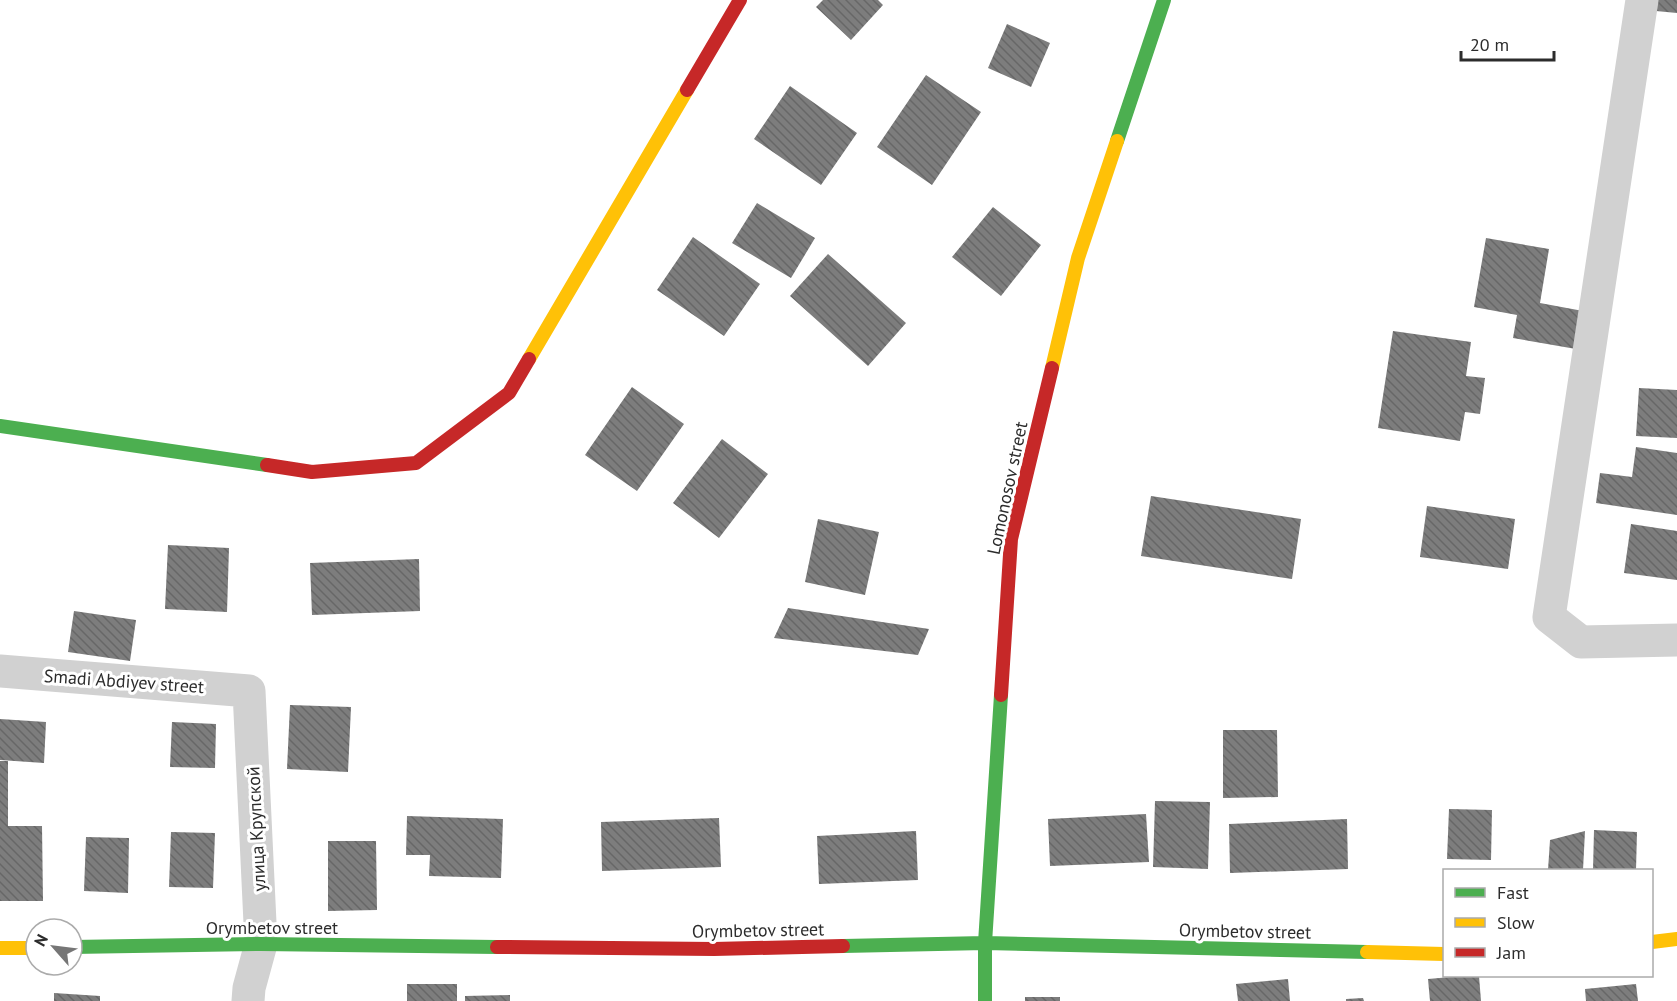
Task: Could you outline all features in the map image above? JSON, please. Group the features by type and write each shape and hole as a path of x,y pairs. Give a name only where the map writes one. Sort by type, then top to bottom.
{"street":[{"path":"0,426 312,472 416,464 509,393 740,0"},
{"name":"Lomonosov street","path":"986,1001 985,943 1011,539 1078,258 1164,0"},
{"path":"1642,0 1550,617 1581,642 1677,640"},
{"name":"Smadi Abdiyev street","path":"0,671 249,691"},
{"name":"улица Крупской","path":"248,1001 249,988 261,944 249,691"},
{"path":"1653,942 1677,939"},
{"name":"Orymbetov street","path":"84,947 261,944 714,949 985,943 1443,954"},
{"path":"0,948 24,948"}],"building":[{"path":"823,0 878,0 883,5 851,40 816,7"},
{"path":"1657,0 1677,0 1677,13 1656,11"},
{"path":"1007,24 1050,43 1031,87 988,68"},
{"path":"926,75 981,112 932,185 877,147"},
{"path":"790,86 857,133 821,185 754,139"},
{"path":"757,203 815,238 791,278 732,243"},
{"path":"993,207 1041,245 1001,296 952,257"},
{"path":"693,237 760,284 724,336 657,290"},
{"path":"1486,238 1549,249 1540,303 1583,311 1576,349 1513,338 1517,315 1474,307"},
{"path":"828,254 906,323 868,366 790,296"},
{"path":"1393,331 1471,342 1466,376 1485,378 1480,414 1465,412 1460,441 1378,428"},
{"path":"632,387 684,424 637,491 585,455"},
{"path":"1639,388 1677,390 1677,438 1636,436"},
{"path":"722,439 768,474 719,538 673,503"},
{"path":"1636,447 1677,453 1677,515 1596,503 1600,473 1632,477"},
{"path":"1151,496 1301,519 1292,579 1141,556"},
{"path":"1427,506 1515,519 1508,569 1420,557"},
{"path":"818,519 879,532 865,595 805,582"},
{"path":"1631,524 1677,531 1677,580 1624,573"},
{"path":"168,545 229,548 227,612 165,609"},
{"path":"419,559 420,611 312,615 310,563"},
{"path":"788,608 929,629 918,655 774,638"},
{"path":"74,611 136,620 130,661 68,652"},
{"path":"290,705 351,707 348,772 287,769"},
{"path":"0,719 46,722 44,763 0,760"},
{"path":"172,722 216,724 215,768 170,767"},
{"path":"1223,730 1277,730 1278,797 1223,798"},
{"path":"0,761 8,761 8,826 42,826 43,901 0,901"},
{"path":"1155,801 1210,802 1208,869 1153,867"},
{"path":"1449,809 1492,810 1491,860 1447,859"},
{"path":"1146,814 1149,862 1050,866 1048,819"},
{"path":"407,816 503,819 501,878 429,876 430,855 406,855"},
{"path":"719,818 721,867 602,871 601,822"},
{"path":"1347,819 1348,869 1230,873 1229,824"},
{"path":"1594,830 1637,832 1636,869 1593,869"},
{"path":"916,831 918,880 819,884 817,836"},
{"path":"1585,831 1583,869 1548,869 1550,840"},
{"path":"171,832 215,833 213,888 169,887"},
{"path":"86,837 129,838 128,893 84,891"},
{"path":"328,841 376,841 377,910 328,911"},
{"path":"1479,977 1481,1001 1430,1001 1428,979"},
{"path":"1288,979 1290,1001 1238,1001 1236,984"},
{"path":"407,984 457,984 457,1001 407,1001"},
{"path":"1636,984 1638,1001 1586,1001 1585,989"},
{"path":"54,993 100,996 100,1001 54,1001"},
{"path":"510,995 510,1001 465,1001 465,996"},
{"path":"1025,997 1060,997 1060,1001 1025,1001"},
{"path":"1363,998 1364,1001 1346,1001 1346,999"}],"traffic: fast":[{"path":"1117,141 1164,0"},
{"path":"0,426 267,465"},
{"path":"985,1001 985,943 1001,695"},
{"path":"843,946 985,943 1367,952"},
{"path":"84,947 261,944 497,947"}],"traffic: slow":[{"path":"529,359 687,90"},
{"path":"1052,368 1078,258 1117,141"},
{"path":"1653,942 1677,939"},
{"path":"0,948 24,948"},
{"path":"1367,952 1443,954"}],"traffic: jam":[{"path":"687,90 740,0"},
{"path":"267,465 312,472 416,463 509,393 529,359"},
{"path":"1001,695 1011,539 1052,368"},
{"path":"497,947 714,949 843,946"}]}
